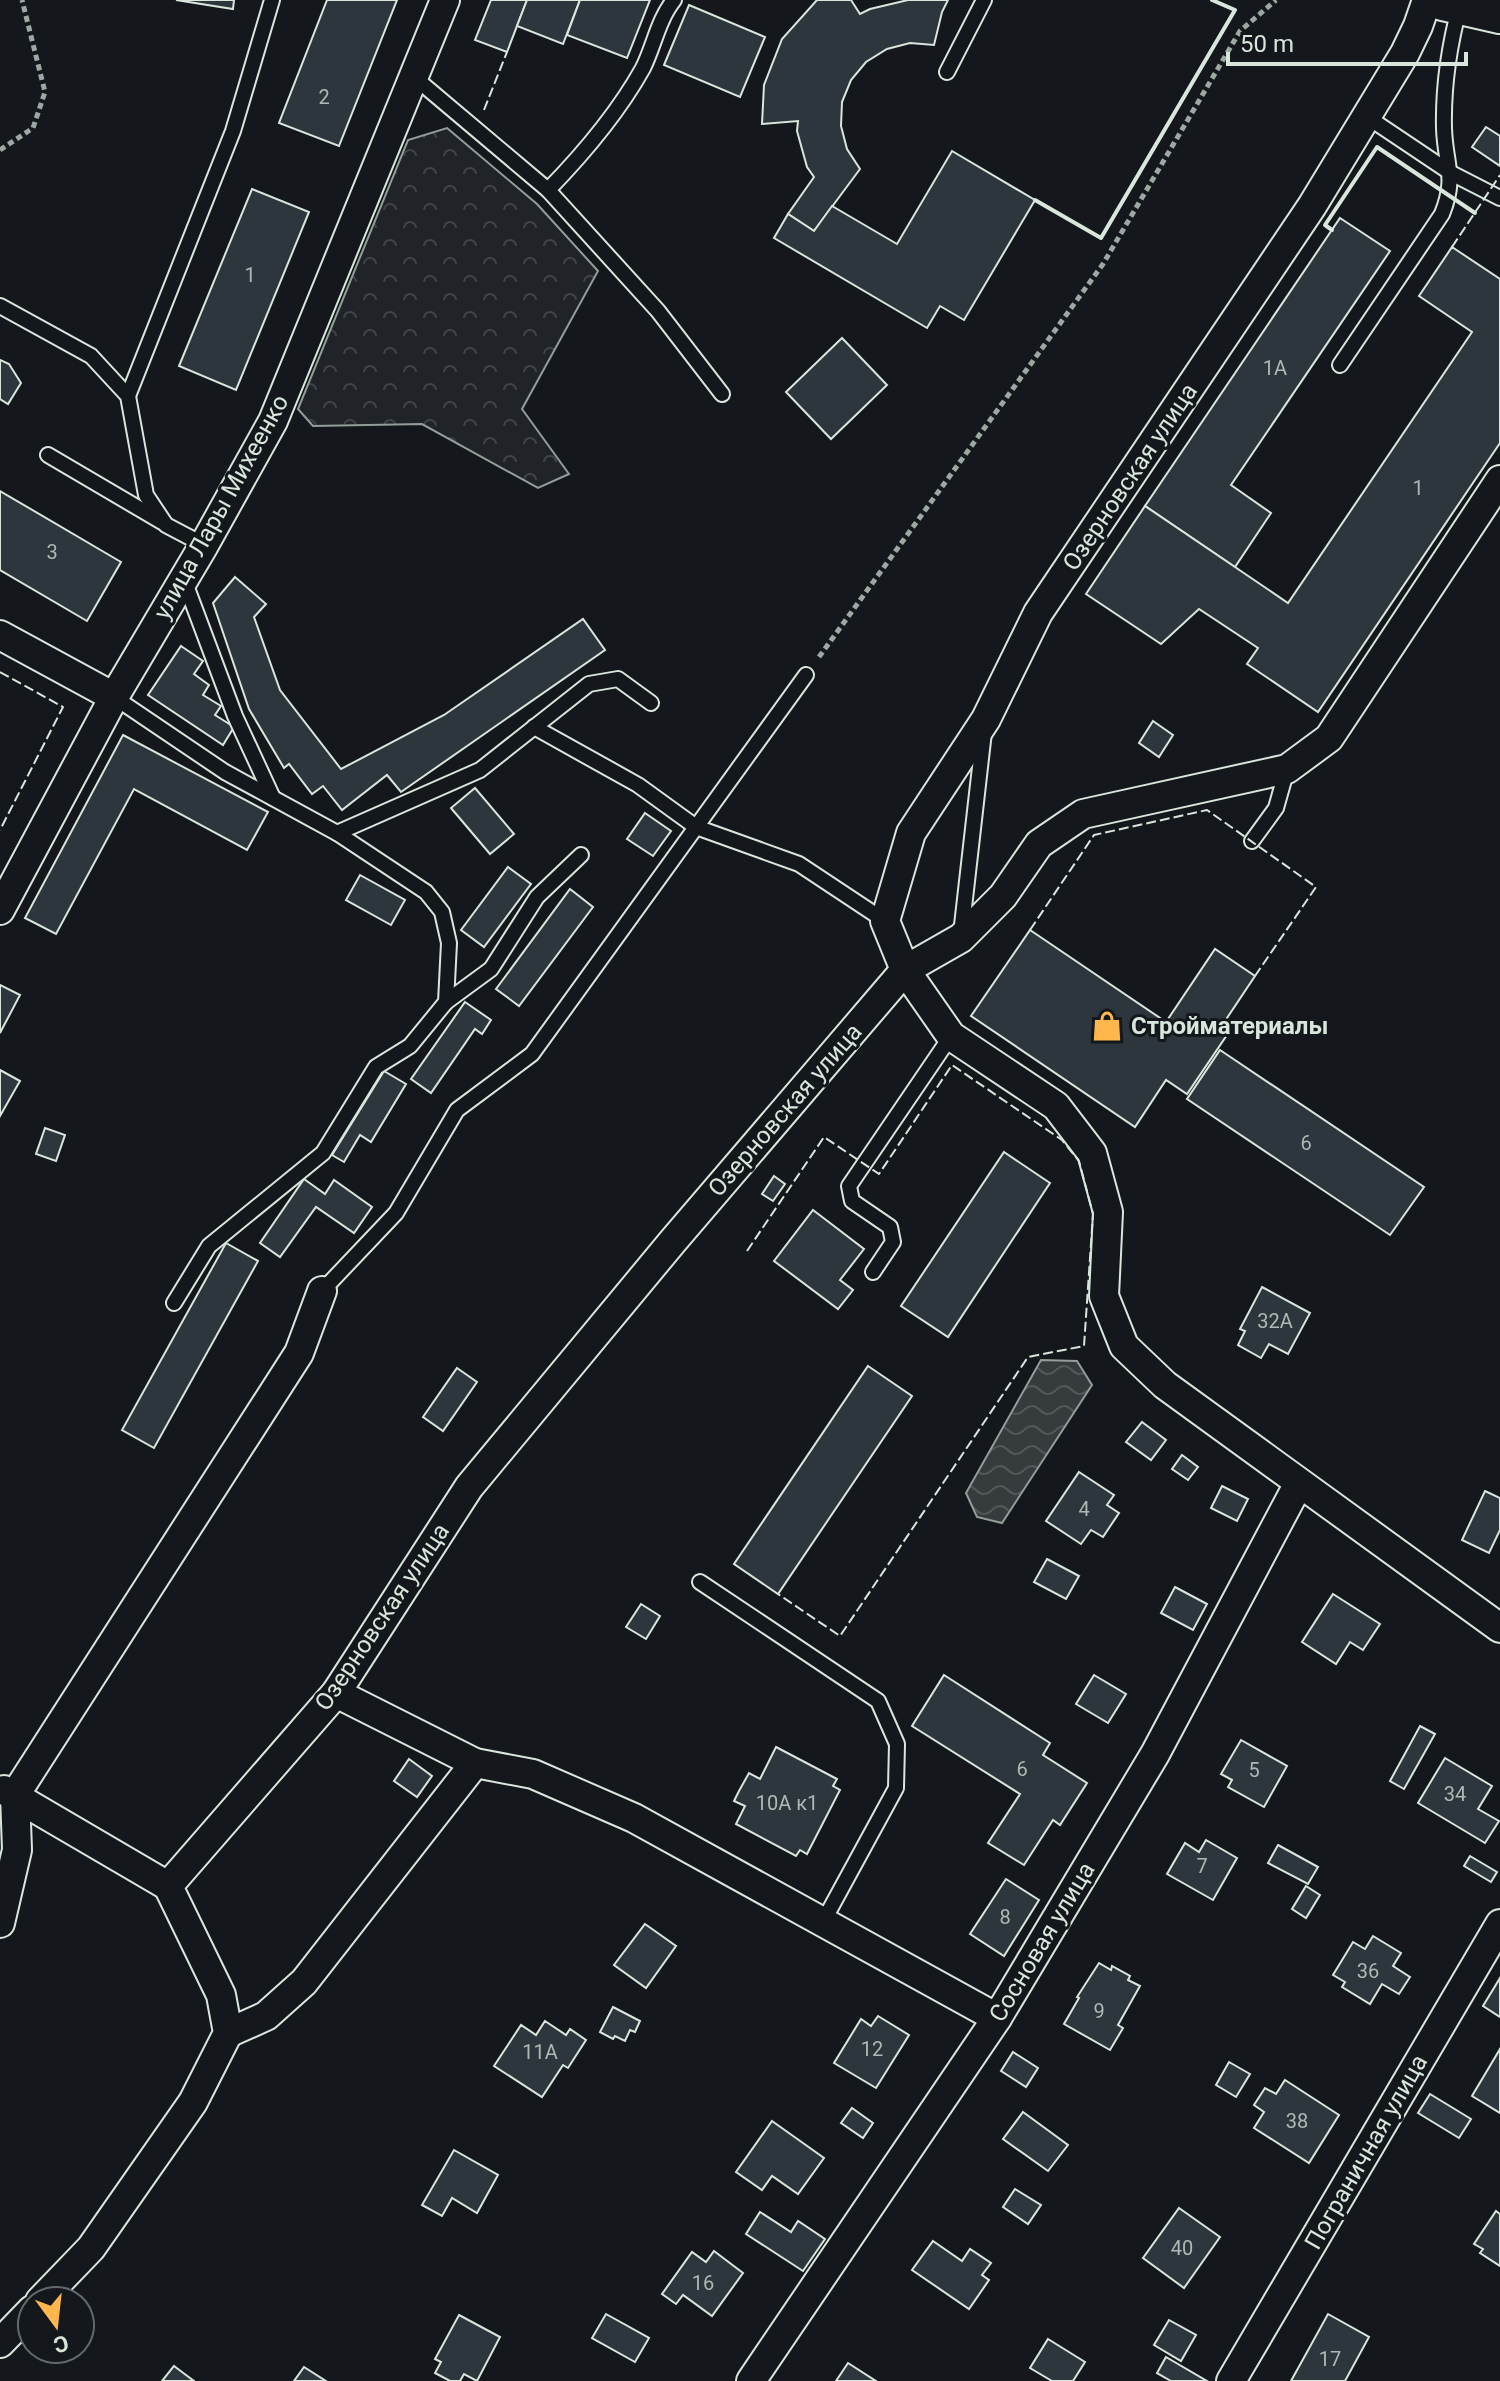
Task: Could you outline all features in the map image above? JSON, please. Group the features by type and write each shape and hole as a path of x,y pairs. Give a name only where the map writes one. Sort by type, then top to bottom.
{"street":[{"name":"улица Лары Михеенко","path":"0,910 114,697 273,421 445,0"},
{"path":"1443,2 1500,13"},
{"name":"Озерновская улица","path":"885,921 911,833 986,719 1038,613 1312,206 1405,53 1418,26 1443,2"},
{"name":"Озерновская улица","path":"168,1886 336,1693 469,1487 673,1241 905,970 961,938 1003,896 1039,844 1083,814 1287,769 1329,738 1500,480"},
{"path":"0,635 114,697"},
{"path":"885,921 905,970 951,1036 1056,1106 1092,1153 1108,1212 1104,1296 1124,1346 1165,1385 1500,1628"},
{"path":"0,1923 17,1850 8,1792 299,1353 322,1291"},
{"name":"Сосновая улица","path":"751,2381 845,2247 997,2018 1155,1754 1299,1483"},
{"path":"336,1693 475,1763 533,1774 634,1818 997,2018"},
{"path":"228,2033 266,2016 304,1982 475,1763"},
{"path":"8,1792 168,1886 221,1995 228,2033 193,2102 100,2236 55,2285"},
{"name":"Пограничная улица","path":"1231,2381 1500,1924"},
{"path":"0,2343 16,2326"}],"lane":[{"path":"166,525 146,495 128,396 233,131 272,0"},
{"path":"548,190 590,147 643,67 667,9 674,0"},
{"path":"947,72 984,0"},
{"path":"1340,365 1442,214 1449,196 1451,173 1444,132 1443,2"},
{"path":"414,77 548,190 658,311 722,394"},
{"path":"1366,116 1451,173 1500,198"},
{"path":"0,306 91,356 128,396"},
{"path":"48,455 204,545"},
{"path":"184,580 235,716 273,798"},
{"path":"322,1291 396,1213 457,1110 532,1054 806,675"},
{"path":"337,833 480,770 589,684 618,679 651,703"},
{"path":"114,697 225,772 337,833 426,892 442,912 449,943 446,1002"},
{"path":"961,938 986,719"},
{"path":"534,727 638,785 696,827 799,864 885,921"},
{"path":"1252,841 1276,808 1287,769"},
{"path":"174,1303 209,1246 323,1153 376,1067 410,1046 446,1002 491,969 537,897 581,855"},
{"path":"873,1272 893,1242 890,1227 852,1201 849,1186 951,1036"},
{"path":"700,1582 878,1701 897,1744 896,1788 823,1922"}],"path":[{"path":"0,150 33,128 45,92 22,0"},
{"path":"806,675 1103,264 1240,31 1276,0"}],"green space":[{"path":"447,128 537,204 598,271 522,409 569,474 538,488 422,424 313,426 298,409 408,140"}],"water":[{"path":"1041,1360 1077,1361 1092,1385 1002,1523 977,1517 966,1493"}],"building":[{"path":"176,0 234,0 233,9"},
{"path":"327,0 397,0 339,146 279,123"},
{"path":"491,0 527,0 507,52 475,40"},
{"path":"527,0 580,0 563,44 517,26"},
{"path":"580,0 650,0 627,58 567,35"},
{"path":"817,0 851,0 860,14 908,0 948,0 934,45 910,43 887,49 866,62 851,80 842,102 841,126 847,149 860,169 814,231 788,214 814,177 807,167 797,131 798,121 762,124 764,85 782,39"},
{"path":"689,5 765,37 740,97 664,65"},
{"path":"1486,127 1500,136 1500,166 1472,147"},
{"path":"952,151 1035,200 964,320 940,306 927,328 774,238 788,214 814,231 832,206 897,244"},
{"path":"252,189 309,212 236,390 179,366"},
{"path":"1340,218 1390,251 1231,485 1271,513 1235,567 1145,506"},
{"path":"1452,247 1500,279 1500,443 1318,712 1247,664 1258,648 1199,609 1161,644 1086,594 1145,506 1288,603 1472,332 1419,296"},
{"path":"842,338 887,385 831,439 786,392"},
{"path":"0,360 9,364 21,383 8,404 0,399"},
{"path":"0,491 121,562 87,621 0,570"},
{"path":"235,577 266,604 254,617 280,690 341,769 444,715 583,619 605,650 401,792 387,775 342,810 323,786 312,794 289,764 284,768 249,709 213,603"},
{"path":"181,646 203,661 194,674 209,685 203,695 221,706 215,715 234,727 223,745 148,695"},
{"path":"1153,721 1173,735 1159,757 1139,743"},
{"path":"123,735 268,812 247,850 134,789 56,934 25,918"},
{"path":"475,788 514,834 490,854 451,808"},
{"path":"645,813 671,831 653,856 627,839"},
{"path":"508,867 531,884 484,947 461,930"},
{"path":"360,875 405,900 391,925 346,900"},
{"path":"570,889 593,907 519,1006 496,989"},
{"name":"Стройматериалы","path":"1030,930 1166,1022 1215,949 1255,976 1223,1024 1231,1029 1187,1094 1166,1080 1135,1127 971,1016"},
{"path":"0,985 20,995 0,1033"},
{"path":"465,1002 491,1020 482,1034 475,1029 431,1093 411,1079"},
{"path":"1220,1050 1424,1187 1390,1235 1187,1099"},
{"path":"0,1070 20,1081 0,1116"},
{"path":"384,1071 406,1084 371,1142 360,1135 344,1162 332,1155"},
{"path":"45,1128 65,1135 56,1161 36,1154"},
{"path":"1004,1152 1050,1183 948,1337 901,1306"},
{"path":"774,1176 785,1184 773,1201 762,1194"},
{"path":"304,1179 325,1194 334,1180 372,1207 354,1233 316,1207 280,1257 260,1243"},
{"path":"813,1210 864,1249 840,1280 853,1290 838,1309 774,1261"},
{"path":"226,1243 258,1261 154,1448 122,1430"},
{"path":"1262,1287 1310,1313 1288,1354 1269,1344 1261,1358 1238,1345 1245,1331 1240,1329"},
{"path":"868,1366 912,1396 778,1594 734,1564"},
{"path":"457,1368 477,1382 443,1431 423,1417"},
{"path":"1142,1422 1166,1440 1151,1460 1126,1442"},
{"path":"1182,1455 1198,1467 1188,1480 1172,1469"},
{"path":"1079,1472 1114,1495 1107,1505 1119,1513 1103,1537 1091,1530 1081,1544 1046,1521"},
{"path":"1222,1486 1248,1499 1237,1521 1211,1508"},
{"path":"1485,1491 1500,1498 1500,1530 1489,1553 1462,1540"},
{"path":"1047,1559 1079,1576 1066,1599 1034,1582"},
{"path":"1175,1587 1207,1604 1193,1630 1161,1613"},
{"path":"1333,1594 1380,1624 1363,1650 1350,1642 1336,1664 1302,1642"},
{"path":"641,1604 660,1616 646,1639 626,1627"},
{"path":"944,1675 1050,1743 1043,1755 1087,1783 1060,1825 1053,1820 1024,1865 988,1843 1020,1794 912,1726"},
{"path":"1094,1675 1126,1694 1108,1723 1076,1704"},
{"path":"1420,1726 1435,1734 1404,1789 1390,1781"},
{"path":"1241,1740 1287,1766 1264,1807 1228,1787 1232,1780 1221,1774"},
{"path":"776,1747 837,1779 833,1786 840,1790 807,1854 800,1850 796,1856 736,1824 745,1806 734,1801 739,1791 749,1773 760,1779"},
{"path":"1445,1758 1492,1786 1478,1809 1499,1821 1485,1843 1418,1803"},
{"path":"409,1759 432,1776 417,1797 394,1781"},
{"path":"1206,1840 1237,1858 1213,1900 1167,1874 1185,1843 1199,1852"},
{"path":"1278,1845 1318,1867 1308,1884 1268,1863"},
{"path":"1470,1856 1497,1872 1491,1882 1464,1866"},
{"path":"1006,1879 1039,1900 1004,1956 970,1934"},
{"path":"1306,1886 1320,1895 1306,1918 1292,1909"},
{"path":"645,1924 676,1946 646,1988 614,1965"},
{"path":"1373,1936 1401,1953 1393,1966 1410,1977 1399,1994 1382,1984 1370,2004 1342,1987 1345,1982 1333,1975 1353,1942 1365,1949"},
{"path":"1099,1963 1130,1976 1128,1980 1140,1986 1118,2025 1123,2028 1110,2050 1064,2024"},
{"path":"1500,1978 1500,2017 1483,2006"},
{"path":"613,2007 640,2021 635,2032 630,2030 625,2041 600,2032"},
{"path":"878,2016 909,2035 876,2088 834,2063 861,2019 871,2026"},
{"path":"545,2021 566,2035 570,2029 586,2040 568,2068 563,2065 542,2097 494,2066 521,2025 536,2035"},
{"path":"1500,2049 1500,2113 1472,2096"},
{"path":"1013,2052 1038,2068 1026,2087 1001,2071"},
{"path":"1229,2062 1250,2074 1236,2097 1216,2085"},
{"path":"1285,2080 1339,2115 1309,2163 1254,2128 1264,2112 1254,2105 1265,2088 1276,2094"},
{"path":"1430,2094 1471,2119 1459,2138 1418,2113"},
{"path":"852,2108 873,2123 863,2138 841,2123"},
{"path":"1023,2112 1068,2145 1048,2171 1003,2139"},
{"path":"772,2121 824,2158 798,2194 772,2176 762,2190 736,2172"},
{"path":"454,2150 498,2175 477,2213 452,2198 442,2216 422,2205"},
{"path":"1015,2189 1041,2205 1028,2224 1003,2207"},
{"path":"1179,2208 1220,2237 1184,2288 1143,2258"},
{"path":"1496,2211 1500,2214 1500,2266 1480,2253 1483,2249 1474,2244"},
{"path":"760,2212 791,2232 798,2221 825,2239 803,2271 746,2234"},
{"path":"933,2241 962,2261 970,2249 991,2263 982,2275 989,2280 969,2309 912,2270"},
{"path":"714,2251 743,2273 712,2316 683,2295 676,2304 662,2294 692,2252 706,2262"},
{"path":"606,2314 649,2338 635,2362 592,2338"},
{"path":"1328,2314 1369,2337 1345,2381 1291,2381"},
{"path":"459,2315 500,2337 477,2381 464,2374 460,2381 450,2381 435,2373 441,2362 435,2359"},
{"path":"1169,2320 1196,2335 1181,2361 1154,2345"},
{"path":"1048,2339 1085,2362 1073,2381 1052,2381 1030,2368"},
{"path":"1166,2357 1207,2381 1171,2381 1157,2373"},
{"path":"848,2363 876,2381 836,2381"},
{"path":"174,2366 194,2381 162,2381"},
{"path":"304,2367 326,2381 294,2381"}],"fence":[{"path":"484,110 507,52"},
{"path":"1452,247 1500,175"},
{"path":"0,672 63,707 0,830"},
{"path":"1030,930 1094,835 1207,810 1316,887 1255,976"},
{"path":"747,1251 824,1137 879,1174 952,1065 1062,1140 1079,1161 1093,1214 1084,1346 1028,1357 840,1636 778,1594"}],"wall":[{"path":"1035,200 1101,238 1235,10 1212,0"},
{"path":"1332,230 1325,225 1377,147 1475,213"}],"place":[{"name":"Стройматериалы","path":"1107,1026"}]}
